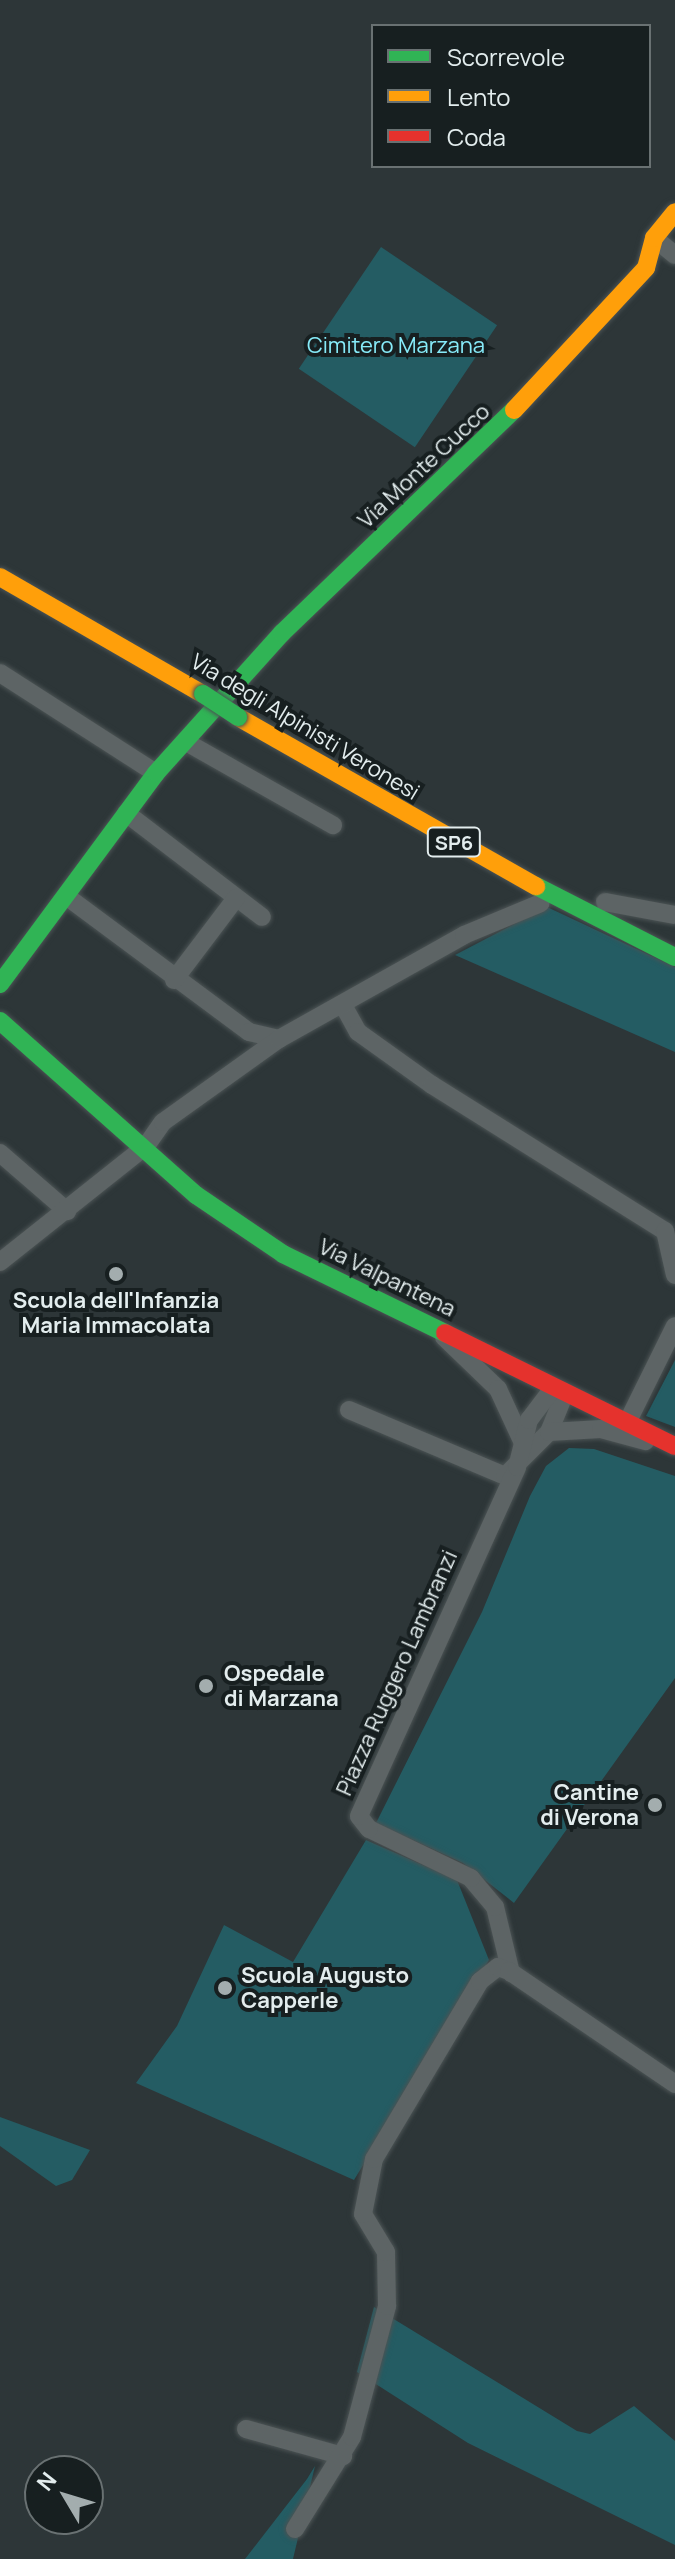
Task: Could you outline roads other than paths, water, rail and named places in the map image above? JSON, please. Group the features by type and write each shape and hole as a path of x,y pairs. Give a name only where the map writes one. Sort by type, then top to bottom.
{"main road":[{"name":"Via Monte Cucco","path":"0,984 156,773 282,633 566,361 646,268 654,238 675,212"},
{"name":"Via degli Alpinisti Veronesi","path":"0,577 427,827 675,957"},
{"name":"Via Valpantena","path":"0,1021 146,1146 196,1195 260,1240 675,1448"}],"street":[{"path":"654,238 675,255"},
{"path":"0,673 156,773"},
{"path":"186,742 333,825"},
{"path":"126,813 262,917"},
{"path":"66,896 174,980 249,1032 279,1039"},
{"path":"174,980 236,898"},
{"path":"605,902 675,915"},
{"path":"0,1262 146,1146 163,1122 279,1039 464,935 541,903"},
{"path":"343,1005 358,1032 665,1231 673,1246 675,1275"},
{"path":"0,1153 67,1211"},
{"path":"627,1423 675,1326"},
{"path":"438,1330 498,1389 522,1441"},
{"name":"Piazza Ruggero Lambranzi","path":"517,1467 549,1432 560,1390"},
{"name":"Piazza Ruggero Lambranzi","path":"511,1973 495,1907 471,1878 369,1829 359,1816 517,1467 522,1441 536,1406 560,1390"},
{"path":"349,1410 482,1470 505,1476 517,1467"},
{"path":"549,1432 601,1429 675,1448"},
{"path":"295,2529 343,2456 391,2273 363,2214 374,2159 480,1981 498,1967 511,1973 675,2084"},
{"path":"246,2429 343,2456"}],"place":[{"name":"Scuola dell'Infanzia Maria Immacolata","path":"116,1274"},
{"name":"Ospedale di Marzana","path":"206,1686"},
{"name":"Cantine di Verona","path":"655,1805"},
{"name":"Scuola Augusto Capperle","path":"225,1988"}],"park label":[{"name":"Cimitero Marzana","path":"396,346"}]}
